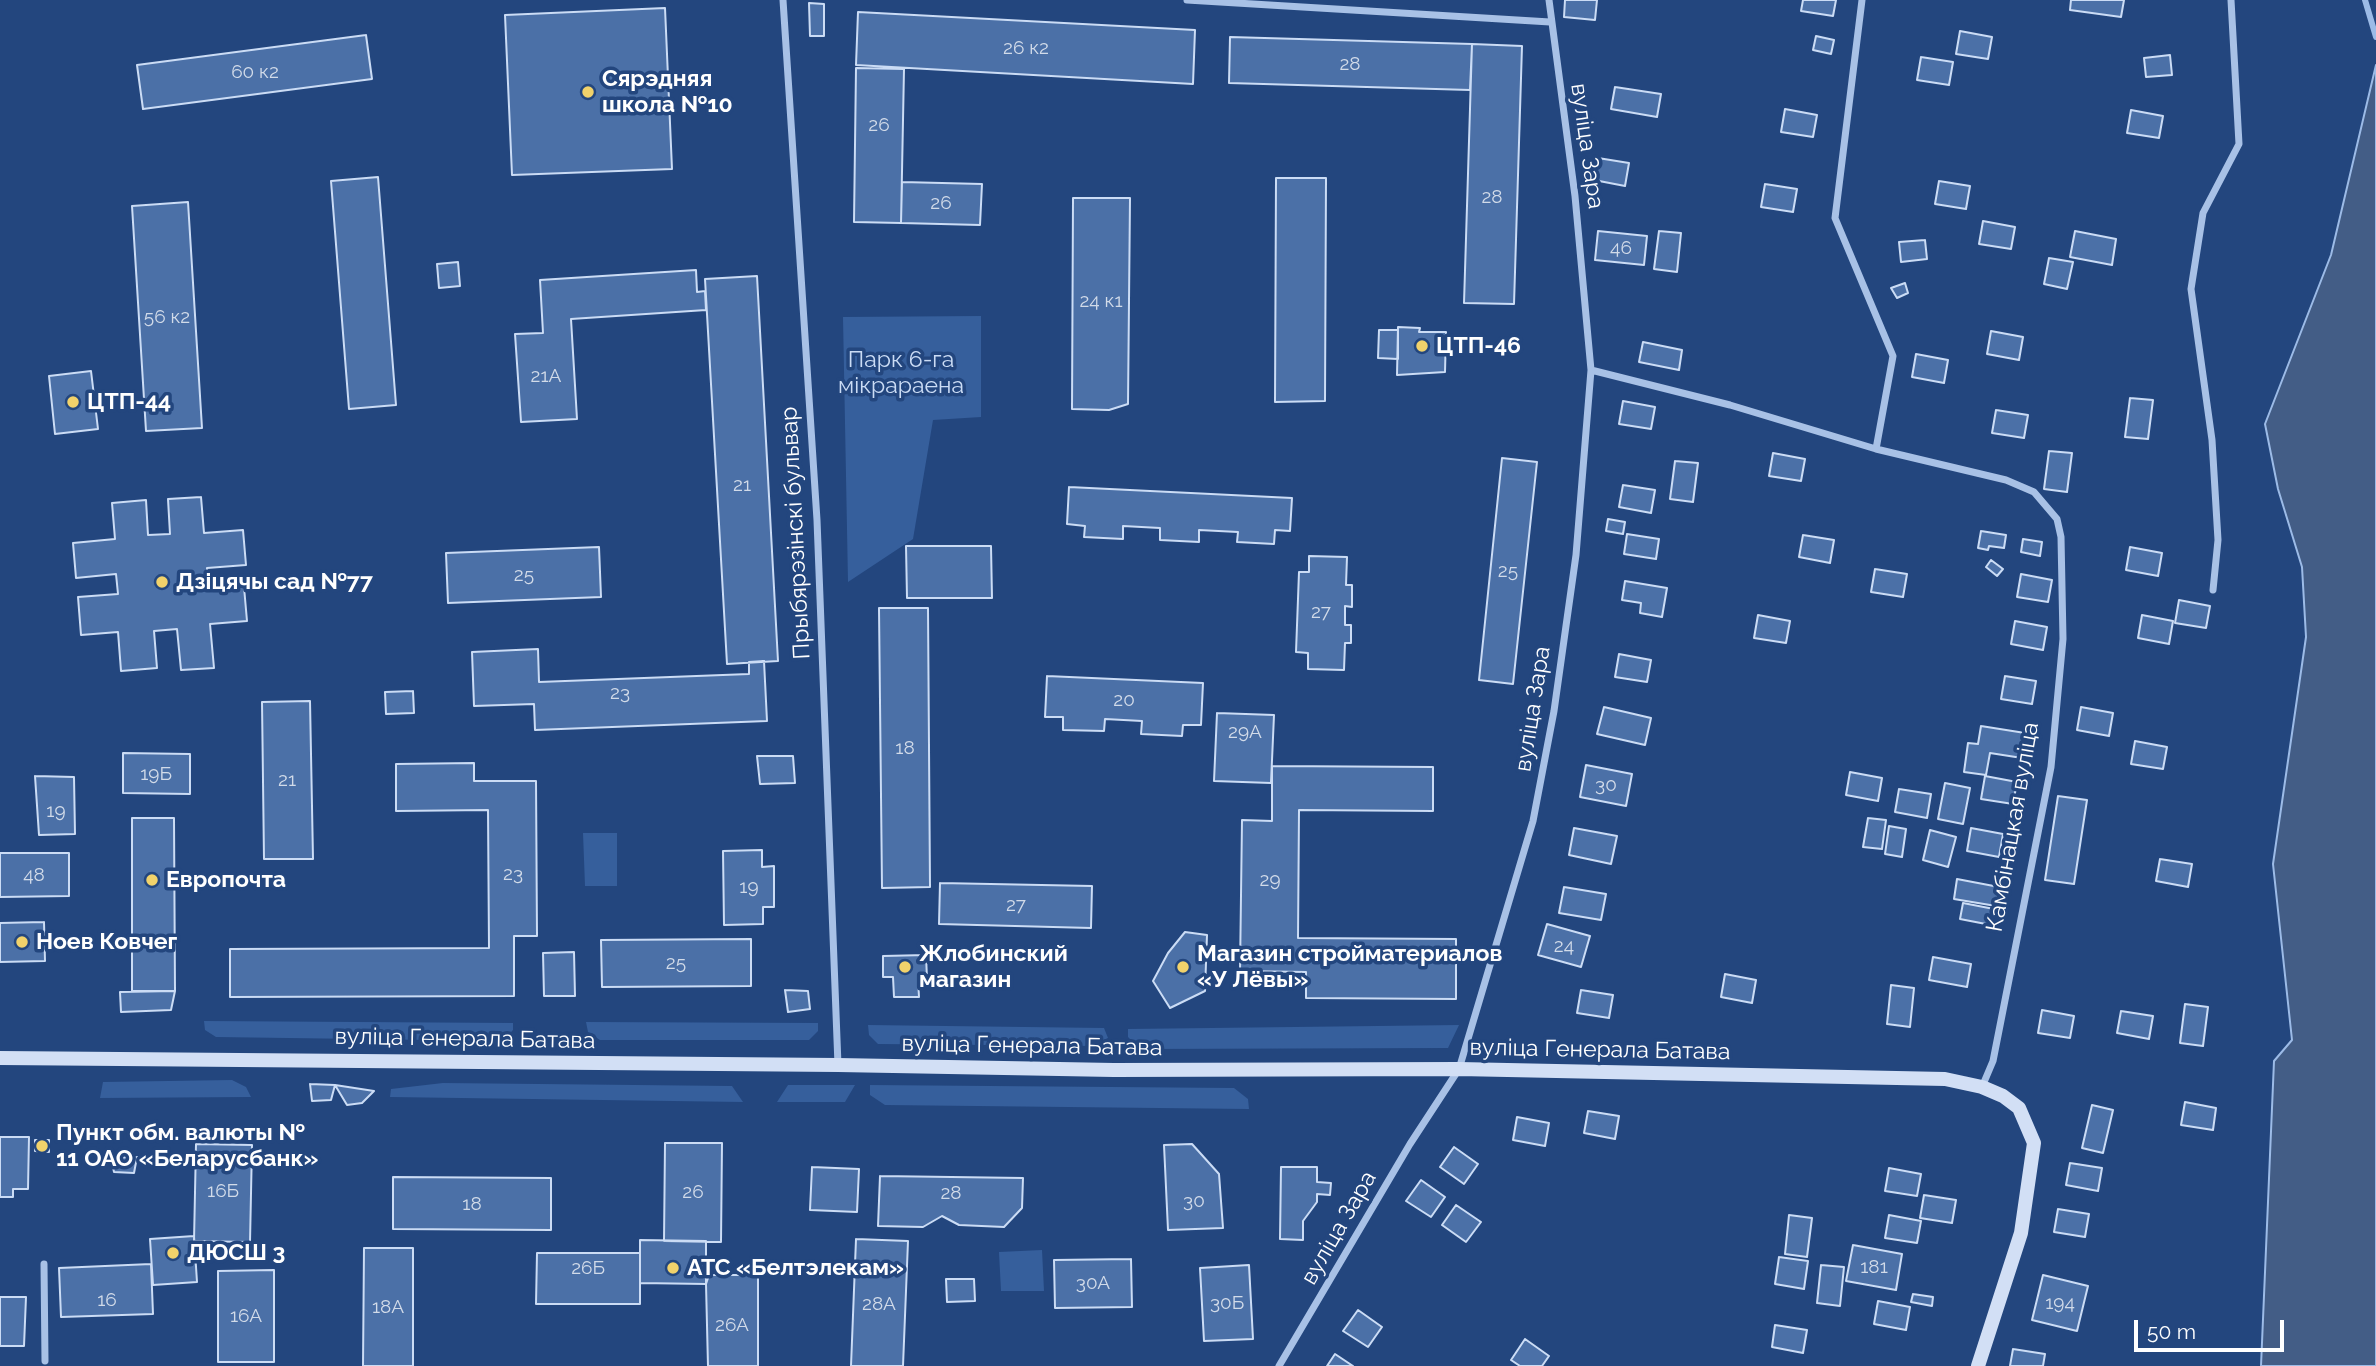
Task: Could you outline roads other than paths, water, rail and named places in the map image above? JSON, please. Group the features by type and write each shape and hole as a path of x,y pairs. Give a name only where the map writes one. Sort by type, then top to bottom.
{"street":[{"name":"Прыбярэзінскі бульвар","path":"783,0 817,520 838,1065"},
{"path":"1187,0 1550,22"},
{"name":"вуліца Зара","path":"1279,1366 1410,1144 1458,1069 1534,821 1554,711 1576,555 1591,370 1575,196 1549,0"},
{"path":"1862,0 1835,218 1893,356 1876,449"},
{"path":"2213,590 2218,540 2213,453 2191,289 2203,213 2239,144 2231,0"},
{"name":"Камбінацкая вуліца","path":"1591,370 1730,405 1876,449 2006,480 2034,492 2057,519 2061,537 2063,639 2051,768 1993,1061 1982,1087"},
{"name":"вуліца Генерала Батава","path":"0,1058 1114,1070 1458,1069 1945,1079 1982,1087 2004,1096 2019,1108 2034,1143 2021,1233 1978,1366"},
{"path":"44,1264 46,1361"}],"waterway":[{"path":"2365,0 2376,37"}],"place":[{"name":"Сярэдняя школа №10","path":"588,92"},
{"name":"ЦТП-46","path":"1422,346"},
{"name":"ЦТП-44","path":"73,402"},
{"name":"Дзіцячы сад №77","path":"162,582"},
{"name":"Европочта","path":"152,880"},
{"name":"Ноев Ковчег","path":"22,942"},
{"name":"Жлобинский магазин","path":"905,967"},
{"name":"Магазин стройматериалов «У Лёвы»","path":"1183,967"},
{"name":"Пункт обм. валюты № 11 ОАО «Беларусбанк»","path":"42,1146"},
{"name":"ДЮСШ 3","path":"173,1253"},
{"name":"АТС «Белтэлекам»","path":"673,1268"}],"park label":[{"name":"Парк 6-га мікрараена","path":"901,373"}]}
